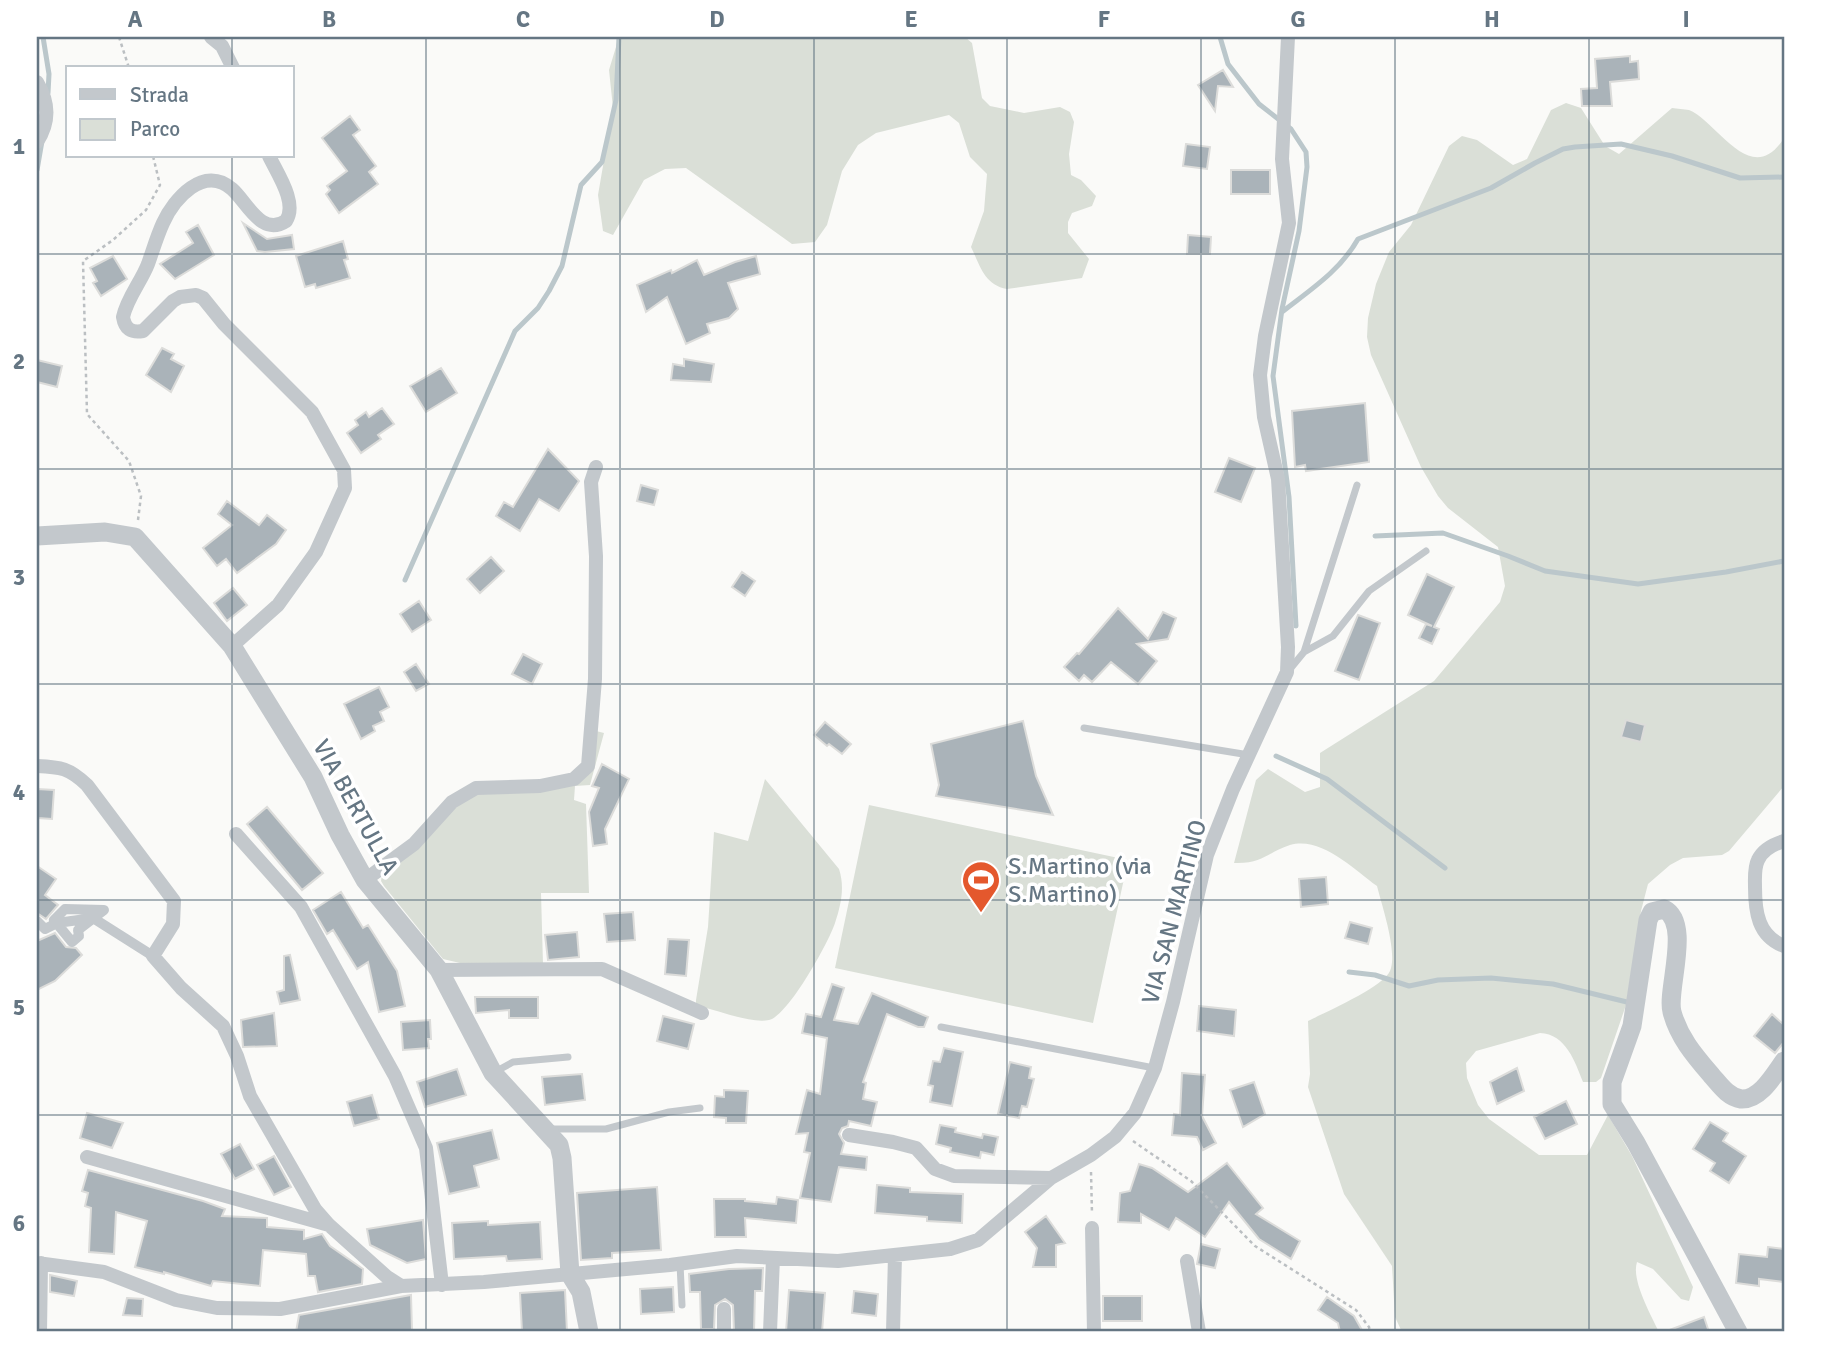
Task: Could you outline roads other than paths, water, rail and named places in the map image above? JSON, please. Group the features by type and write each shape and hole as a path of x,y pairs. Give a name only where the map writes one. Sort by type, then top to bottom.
{"street":[{"path":"211,37 222,46 232,66"},
{"name":"VIA SAN MARTINO","path":"39,1263 104,1272 176,1300 218,1308 280,1309 401,1286 570,1274 737,1256 838,1261 895,1256 950,1249 978,1240 1051,1178 1091,1155 1120,1131 1135,1114 1155,1068 1174,1002 1207,855 1287,672 1288,647 1278,479 1264,417 1260,375 1265,336 1289,223 1282,159 1288,37"},
{"path":"37,82 43,94 47,117 46,126 37,142"},
{"path":"232,646 278,605 316,552 345,488 344,470 312,412 203,298 196,295 180,296 143,331 130,331 123,317 163,224 179,198 194,185 213,180 223,183 232,188 257,218 275,225 286,221 290,212 289,201 270,158"},
{"path":"365,880 414,844 452,802 476,788 540,786 574,779 588,766 595,679 596,556 591,482 596,467"},
{"name":"VIA BERTULLA","path":"37,536 106,532 135,537 232,646 313,777 365,880 439,970 493,1073 559,1145 570,1274 581,1292 589,1332"},
{"path":"37,766 61,767 74,773 87,785 174,901 173,924 153,956"},
{"path":"236,834 301,907 395,1076 426,1148 442,1285"},
{"path":"1784,841 1766,849 1755,870 1755,904 1759,924 1766,936 1784,946"},
{"path":"1738,1332 1636,1143 1612,1104 1612,1082 1632,1026 1648,920 1652,912 1664,909 1673,917 1677,938 1676,975 1671,1009 1682,1039 1726,1092 1737,1098 1751,1097 1762,1089 1784,1061"},
{"path":"57,923 72,942 79,936 78,930 93,918"},
{"path":"37,921 45,929 57,923 93,918 153,956 181,988 223,1026 237,1056 250,1096 315,1209 387,1277 401,1286"},
{"path":"439,970 602,969 702,1013"},
{"path":"849,1135 916,1148 934,1169 954,1175 1051,1178"},
{"path":"87,1157 329,1225"},
{"path":"1093,1228 1094,1332"},
{"path":"893,1332 895,1256"},
{"path":"770,1332 773,1258"},
{"path":"1187,1261 1199,1332"},
{"path":"39,1263 40,1332"},
{"path":"724,1309 724,1332"}],"lane":[{"path":"1304,652 1357,485"},
{"path":"1287,672 1304,652 1333,636 1369,591 1426,551"},
{"path":"1084,728 1249,755"},
{"path":"942,1027 1155,1068"},
{"path":"493,1073 513,1062 569,1057"},
{"path":"547,1130 606,1129 669,1112 700,1108"},
{"path":"680,1264 682,1305"}],"waterway":[{"path":"43,37 49,74 48,93"},
{"path":"405,580 515,331 538,308 562,266 581,185 602,162 616,100 619,37"},
{"path":"1220,37 1228,64 1259,104 1291,129 1306,152 1307,167 1299,231 1282,309 1273,376 1289,497 1296,626"},
{"path":"37,170 42,141"},
{"path":"1282,312 1333,270 1358,239 1491,188 1563,149 1621,144 1672,156 1740,178 1784,177"},
{"path":"1375,536 1443,533 1545,571 1638,584 1784,561"},
{"path":"1276,756 1327,779 1445,868"},
{"path":"1349,972 1375,975 1409,986 1438,980 1491,978 1553,984 1631,1003"}],"place":[{"name":"S.Martino (via S.Martino)","path":"981,914"}]}
